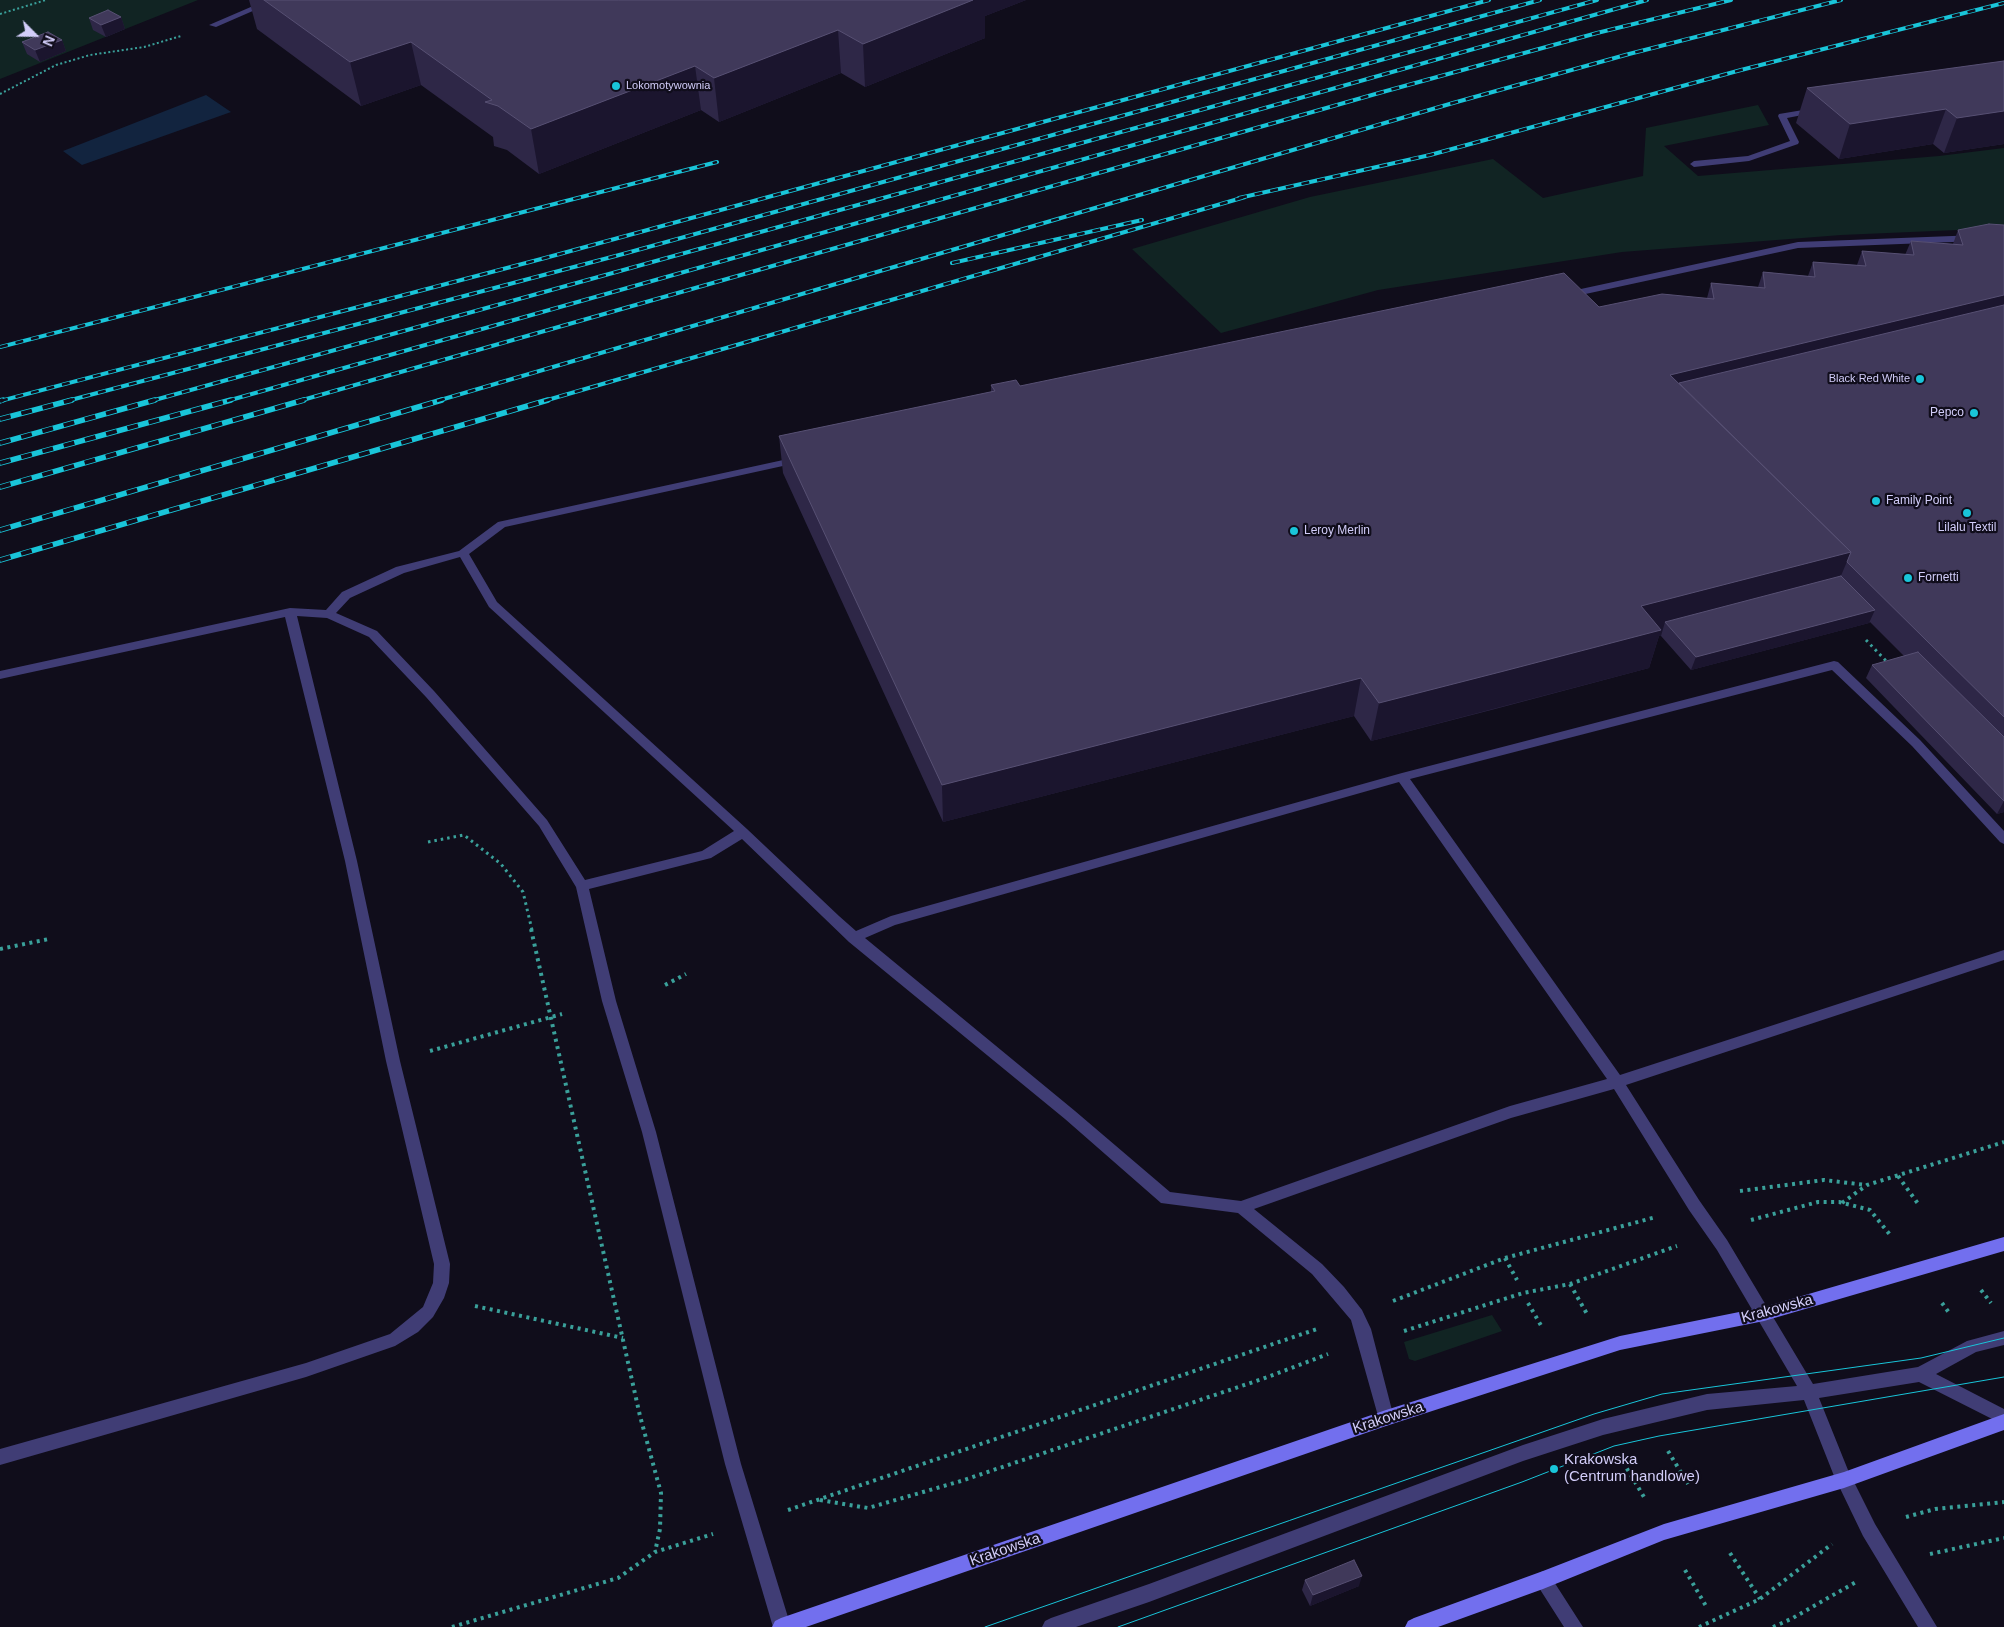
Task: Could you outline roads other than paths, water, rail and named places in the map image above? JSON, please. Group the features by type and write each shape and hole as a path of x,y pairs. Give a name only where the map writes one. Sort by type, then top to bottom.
{"main road":[{"name":"Krakowska","path":"782,1627 1386,1418 1620,1343 1764,1314 2004,1244"},
{"path":"1414,1627 1543,1580 1664,1532 1844,1480 2004,1422"}],"street":[{"path":"213,25 274,0"},
{"path":"1694,164 1749,158 1795,142 1782,116 1827,108"},
{"path":"1554,297 1798,245 1978,238 2004,241"},
{"path":"329,614 346,594 400,570 463,553 502,524 806,458"},
{"path":"463,553 493,604 743,832 854,938 1070,1115 1166,1198 1241,1208 1510,1112 1617,1082 2004,955"},
{"path":"0,1457 306,1370 395,1339 428,1312 436,1298 441,1283 442,1264 393,1061 352,861 290,612"},
{"path":"0,675 290,612 329,614 373,634 424,688 543,823 582,886 609,1001 649,1132 733,1464 782,1627"},
{"path":"854,938 890,921 1402,777 1834,665 1916,743 2004,839"},
{"path":"1402,777 1617,1082 1722,1245 1809,1392 1844,1480 1869,1530 1928,1627"},
{"path":"582,886 706,855 743,832"},
{"path":"1241,1208 1316,1269 1339,1292 1357,1315 1386,1418"},
{"path":"1051,1627 1149,1593 1523,1453 1594,1430 1707,1402 1809,1392 1920,1374 1973,1346 2004,1338"},
{"path":"1920,1374 2004,1417"},
{"path":"1543,1580 1574,1627"}],"water":[{"path":"206,95 231,112 82,165 63,151"}],"tram line":[{"path":"985,1627 1594,1414 1662,1394 1921,1358 2004,1338"},
{"path":"1118,1627 1522,1482 1614,1446 1659,1436 2004,1377"}],"railway":[{"path":"3,400 0,401 545,258 1489,0"},
{"path":"67,401 623,254 1540,0"},
{"path":"151,401 1597,0"},
{"path":"227,401 1647,0"},
{"path":"299,401 1379,93 1597,33 1731,0"},
{"path":"437,401 1453,103 1629,54 1841,0"},
{"path":"1239,198 1430,155 1741,70 2004,3"},
{"path":"0,347 717,162"},
{"path":"544,401 1245,197"},
{"path":"952,263 1142,220"},
{"path":"0,419 72,400"},
{"path":"0,443 155,400"},
{"path":"0,463 231,400"},
{"path":"0,487 304,400"},
{"path":"0,530 442,400"},
{"path":"0,560 548,400"}],"place":[{"name":"Lokomotywownia","path":"616,86"},
{"name":"Black Red White","path":"1920,379"},
{"name":"Pepco","path":"1974,413"},
{"name":"Family Point","path":"1876,501"},
{"name":"Lilalu Textil","path":"1967,513"},
{"name":"Leroy Merlin","path":"1294,531"},
{"name":"Fornetti","path":"1908,578"},
{"name":"Krakowska (Centrum handlowe)","path":"1554,1469"}]}
